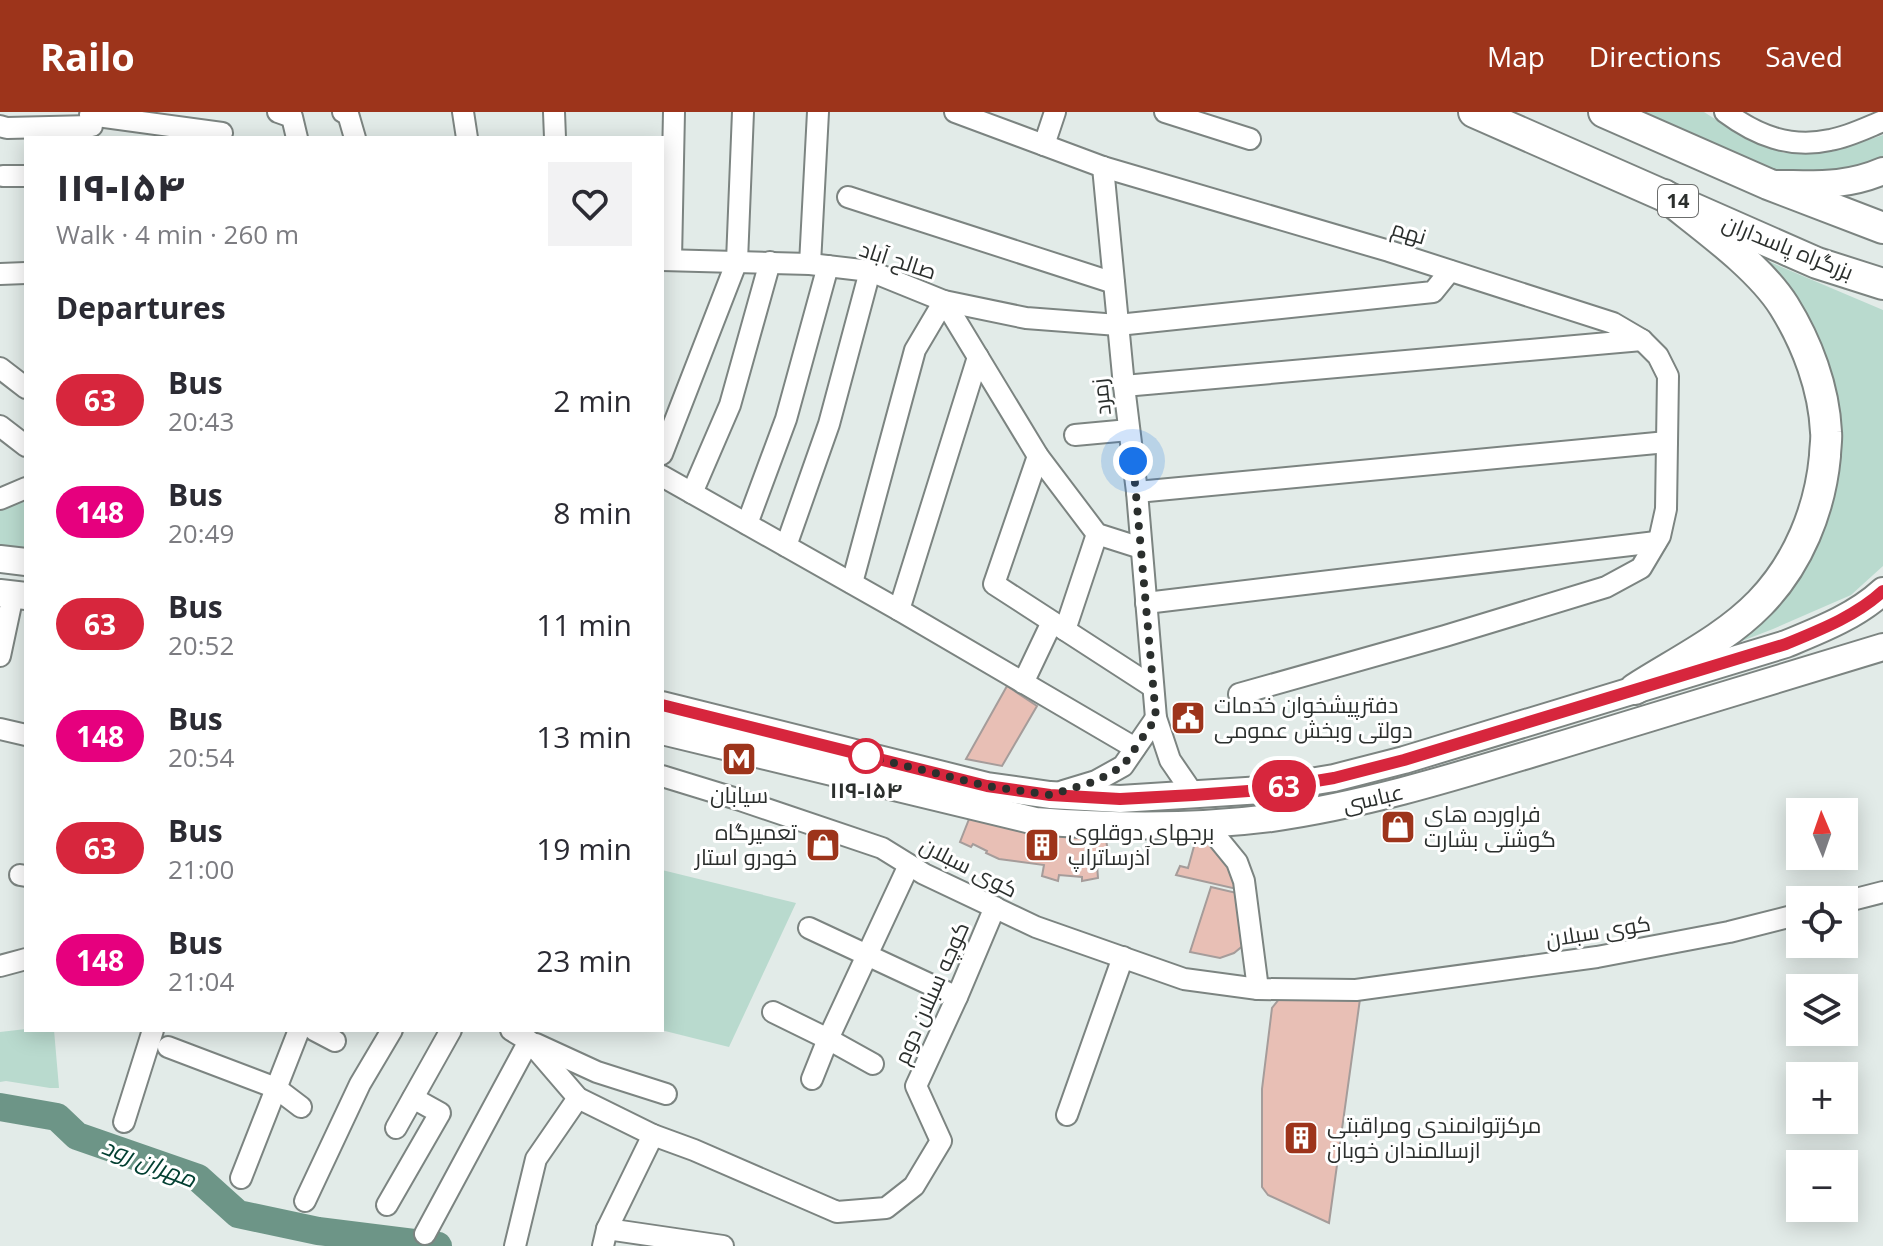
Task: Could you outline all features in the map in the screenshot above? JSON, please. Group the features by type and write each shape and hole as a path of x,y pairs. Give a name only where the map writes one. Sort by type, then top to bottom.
{"highway":[{"name":"بزرگراه پاسداران","path":"1474,112 1817,263 1883,284"},
{"name":"14","path":"1604,112 1768,184 1883,228"},
{"path":"1635,689 1726,632 1760,603 1787,570 1808,529 1823,480 1826,433 1819,388 1804,344 1783,305 1754,271 1664,195"}],"main road":[{"path":"1768,184 1840,184 1866,179 1883,171"},
{"path":"0,559 24,562"},
{"name":"عباسى","path":"664,731 780,748 1050,795 1120,799 1262,790 1334,778 1404,760 1786,644 1831,625 1883,591"},
{"name":"عباسى","path":"664,706 780,748 1035,821 1206,824 1349,804 1428,785 1883,647"}],"street":[{"path":"278,112 292,117 297,136"},
{"path":"343,112 348,114 354,136"},
{"path":"463,112 467,136"},
{"path":"554,112 555,136"},
{"path":"667,260 674,112"},
{"path":"664,449 737,261 743,112"},
{"path":"747,524 786,419 819,265 818,112"},
{"name":"نهم","path":"955,112 1103,167 1389,251 1613,323 1642,340 1658,356 1668,376 1666,509 1656,542"},
{"path":"1044,145 1055,112"},
{"path":"1165,112 1250,139"},
{"path":"1725,112 1775,140 1806,144 1831,140 1866,121 1883,121"},
{"path":"0,126 91,123 222,133"},
{"name":"زمرد","path":"1103,167 1137,492 1156,718 1170,760 1194,795"},
{"path":"3,176 24,176"},
{"path":"848,197 1114,283"},
{"name":"صالح آباد","path":"667,260 770,262 870,271 944,301 1026,318 1118,325 1433,292 1450,271"},
{"path":"692,493 730,405 770,262"},
{"path":"786,546 829,424 870,271"},
{"path":"0,274 24,273"},
{"path":"852,583 915,350 944,301 1038,456 1097,534 1141,548"},
{"path":"1124,386 1642,340"},
{"path":"899,610 978,357"},
{"path":"0,368 24,386"},
{"path":"0,426 24,444"},
{"path":"1075,435 1129,430"},
{"path":"1137,492 1667,442"},
{"path":"1038,456 994,584 1153,687"},
{"path":"664,477 1135,748"},
{"path":"1,498 24,489"},
{"path":"1023,683 1058,626 1097,534"},
{"path":"1146,603 1656,542"},
{"path":"1239,694 1606,587 1641,568 1656,542"},
{"path":"0,656 13,595"},
{"path":"1050,795 1096,781 1123,766 1156,718"},
{"path":"0,729 24,735"},
{"name":"کوی سبلان","path":"664,777 882,848 924,874 1036,927 1184,979 1258,989 1356,990 1597,957 1729,932 1786,918"},
{"path":"1206,824 1237,862 1244,881 1258,989"},
{"path":"812,1079 909,865"},
{"path":"1858,898 1883,892"},
{"name":"کوچه سبلان دوم","path":"653,1135 837,1212 886,1208 914,1186 941,1141 916,1086 995,907"},
{"path":"809,928 957,997"},
{"path":"1067,1115 1123,957"},
{"path":"0,966 24,960"},
{"path":"773,1012 873,1064"},
{"path":"124,1122 152,1032"},
{"path":"241,1178 298,1032"},
{"path":"318,1032 335,1041"},
{"path":"305,1201 360,1084 391,1032"},
{"path":"396,1128 450,1032"},
{"path":"514,1032 597,1072 666,1094"},
{"path":"529,1041 578,1098 653,1135 605,1238 723,1246"},
{"path":"425,1234 529,1041"},
{"path":"168,1047 276,1088 301,1107"},
{"path":"387,1205 440,1113 413,1098"},
{"path":"515,1246 536,1159 578,1098"}],"green space":[{"path":"1630,112 1704,112 1748,140 1784,153 1837,150 1883,135 1883,156 1836,175 1799,176 1759,165"},
{"path":"1763,259 1883,310 1883,566 1851,595 1729,646 1814,545 1831,510 1837,446 1826,363 1803,306"},
{"path":"24,499 24,552 0,549 0,509"},
{"path":"664,870 796,903 729,1047 664,1031"},
{"path":"24,1029 24,1032 54,1032 59,1088 0,1082 0,1032"}],"building":[{"path":"1007,686 1037,706 1002,766 966,759"},
{"name":"برجهای دوقلوی آذرساتراپ","path":"973,809 1104,827 1110,864 1097,865 1098,878 1082,881 1082,877 1059,875 1058,881 1042,876 1044,865 999,859 973,844 971,847 960,842"},
{"path":"1196,839 1207,841 1233,864 1241,890 1176,875 1180,866 1188,868"},
{"path":"1211,887 1241,894 1245,944 1234,953 1220,958 1190,952"},
{"name":"مرکزتوانمندی ومراقبتی ازسالمندان خوبان","path":"1280,998 1360,999 1329,1223 1268,1195 1262,1187 1262,1089 1272,1008"}],"waterway":[{"name":"مهران رود","path":"0,1107 57,1117 77,1136 198,1178 238,1214 318,1231 438,1246"}],"bus line":[{"name":"63","path":"664,705 987,786 1050,795 1120,799 1262,790 1334,778 1404,760 1786,644 1831,625 1883,591"}],"place":[{"name":"دفترپیشخوان خدمات دولتی وبخش عمومی","path":"1188,718"},
{"name":"۱۱۹-۱۵۴","path":"866,756"},
{"name":"سیابان","path":"739,759"},
{"name":"فراورده های گوشتی بشارت","path":"1398,827"},
{"name":"تعمیرگاه خودرو استار","path":"823,845"},
{"name":"برجهای دوقلوی آذرساتراپ","path":"1042,845"},
{"name":"مرکزتوانمندی ومراقبتی ازسالمندان خوبان","path":"1301,1138"}],"route":[{"path":"866,756 987,786 1050,795 1096,781 1123,766 1156,718 1133,461"}]}
